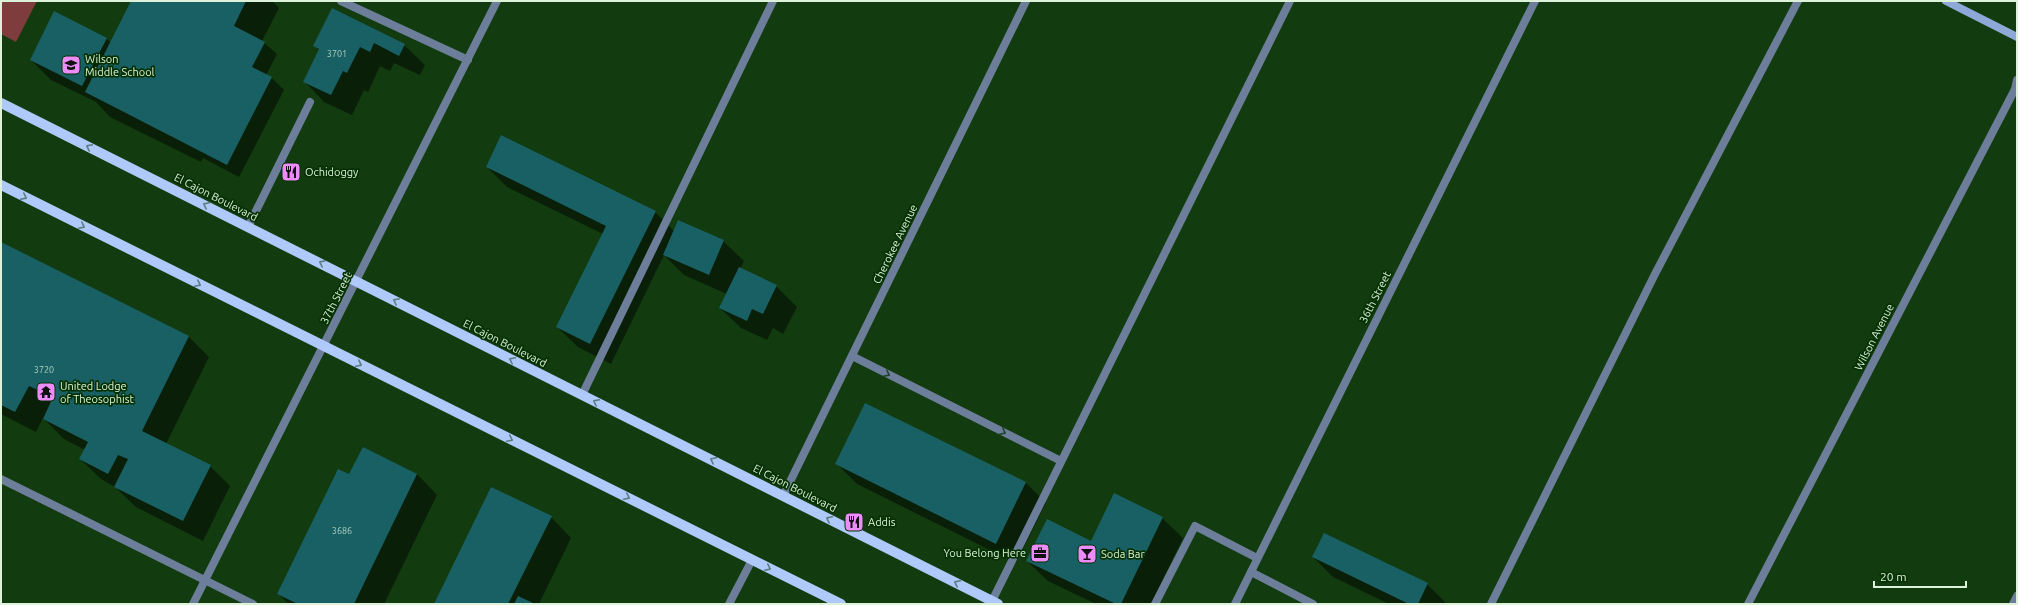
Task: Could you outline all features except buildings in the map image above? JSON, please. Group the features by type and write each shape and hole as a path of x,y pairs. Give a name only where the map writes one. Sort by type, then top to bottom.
{"main road":[{"path":"1946,1 2017,37"},
{"name":"El Cajon Boulevard","path":"1,103 995,603"},
{"path":"1,185 841,604"}],"street":[{"path":"342,1 468,60"},
{"name":"37th Street","path":"194,604 497,1"},
{"path":"582,395 773,1"},
{"name":"Cherokee Avenue","path":"783,496 1026,1"},
{"path":"995,603 1061,461 1290,1"},
{"name":"36th Street","path":"1235,604 1535,1"},
{"path":"1491,604 1655,274 1798,1"},
{"name":"Wilson Avenue","path":"1748,604 2015,89 2017,80"},
{"path":"248,226 310,102"},
{"path":"852,356 1061,461"},
{"path":"1,478 253,604"},
{"path":"1155,604 1195,526 1257,558"},
{"path":"729,604 752,560"},
{"path":"1250,572 1312,604"},
{"path":"2013,604 2017,596"}],"shaded area":[{"path":"1,1 37,1 16,42 1,34"}],"place":[{"name":"Wilson Middle School","path":"71,65"},
{"name":"Ochidoggy","path":"291,172"},
{"name":"United Lodge of Theosophist","path":"46,392"},
{"name":"Addis","path":"854,522"},
{"name":"You Belong Here","path":"1040,553"},
{"name":"Soda Bar","path":"1087,554"}]}
